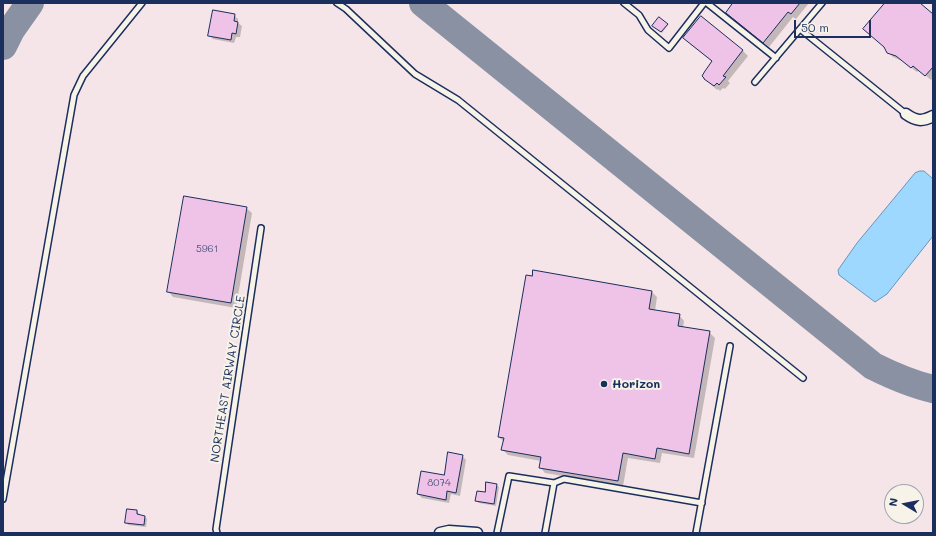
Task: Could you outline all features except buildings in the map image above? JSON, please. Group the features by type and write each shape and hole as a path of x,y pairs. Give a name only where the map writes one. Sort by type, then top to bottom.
{"street":[{"path":"906,114 914,119 921,120 928,119 933,116"},
{"path":"440,533 449,531 477,533"}],"lane":[{"path":"3,499 74,95 83,76 142,3"},
{"path":"337,3 346,9 415,74 458,100 803,378"},
{"path":"624,3 639,15 648,30 669,48 704,3"},
{"path":"707,3 776,58"},
{"path":"755,82 822,3"},
{"path":"800,28 906,114"},
{"name":"NORTHEAST AIRWAY CIRCLE","path":"217,533 217,522 261,228"},
{"path":"696,533 730,346"},
{"path":"497,533 508,476 554,483 564,479 702,503"},
{"path":"545,533 554,483"}],"shaded area":[{"path":"3,3 933,3 933,533 3,533"}],"water":[{"path":"924,171 933,179 933,236 887,294 875,302 839,275 838,270 857,243 915,173"}],"taxiway":[{"path":"3,46 11,30 30,3"},
{"path":"423,3 873,366 917,385 933,389"}],"place":[{"name":"Horizon","path":"604,384"}]}
